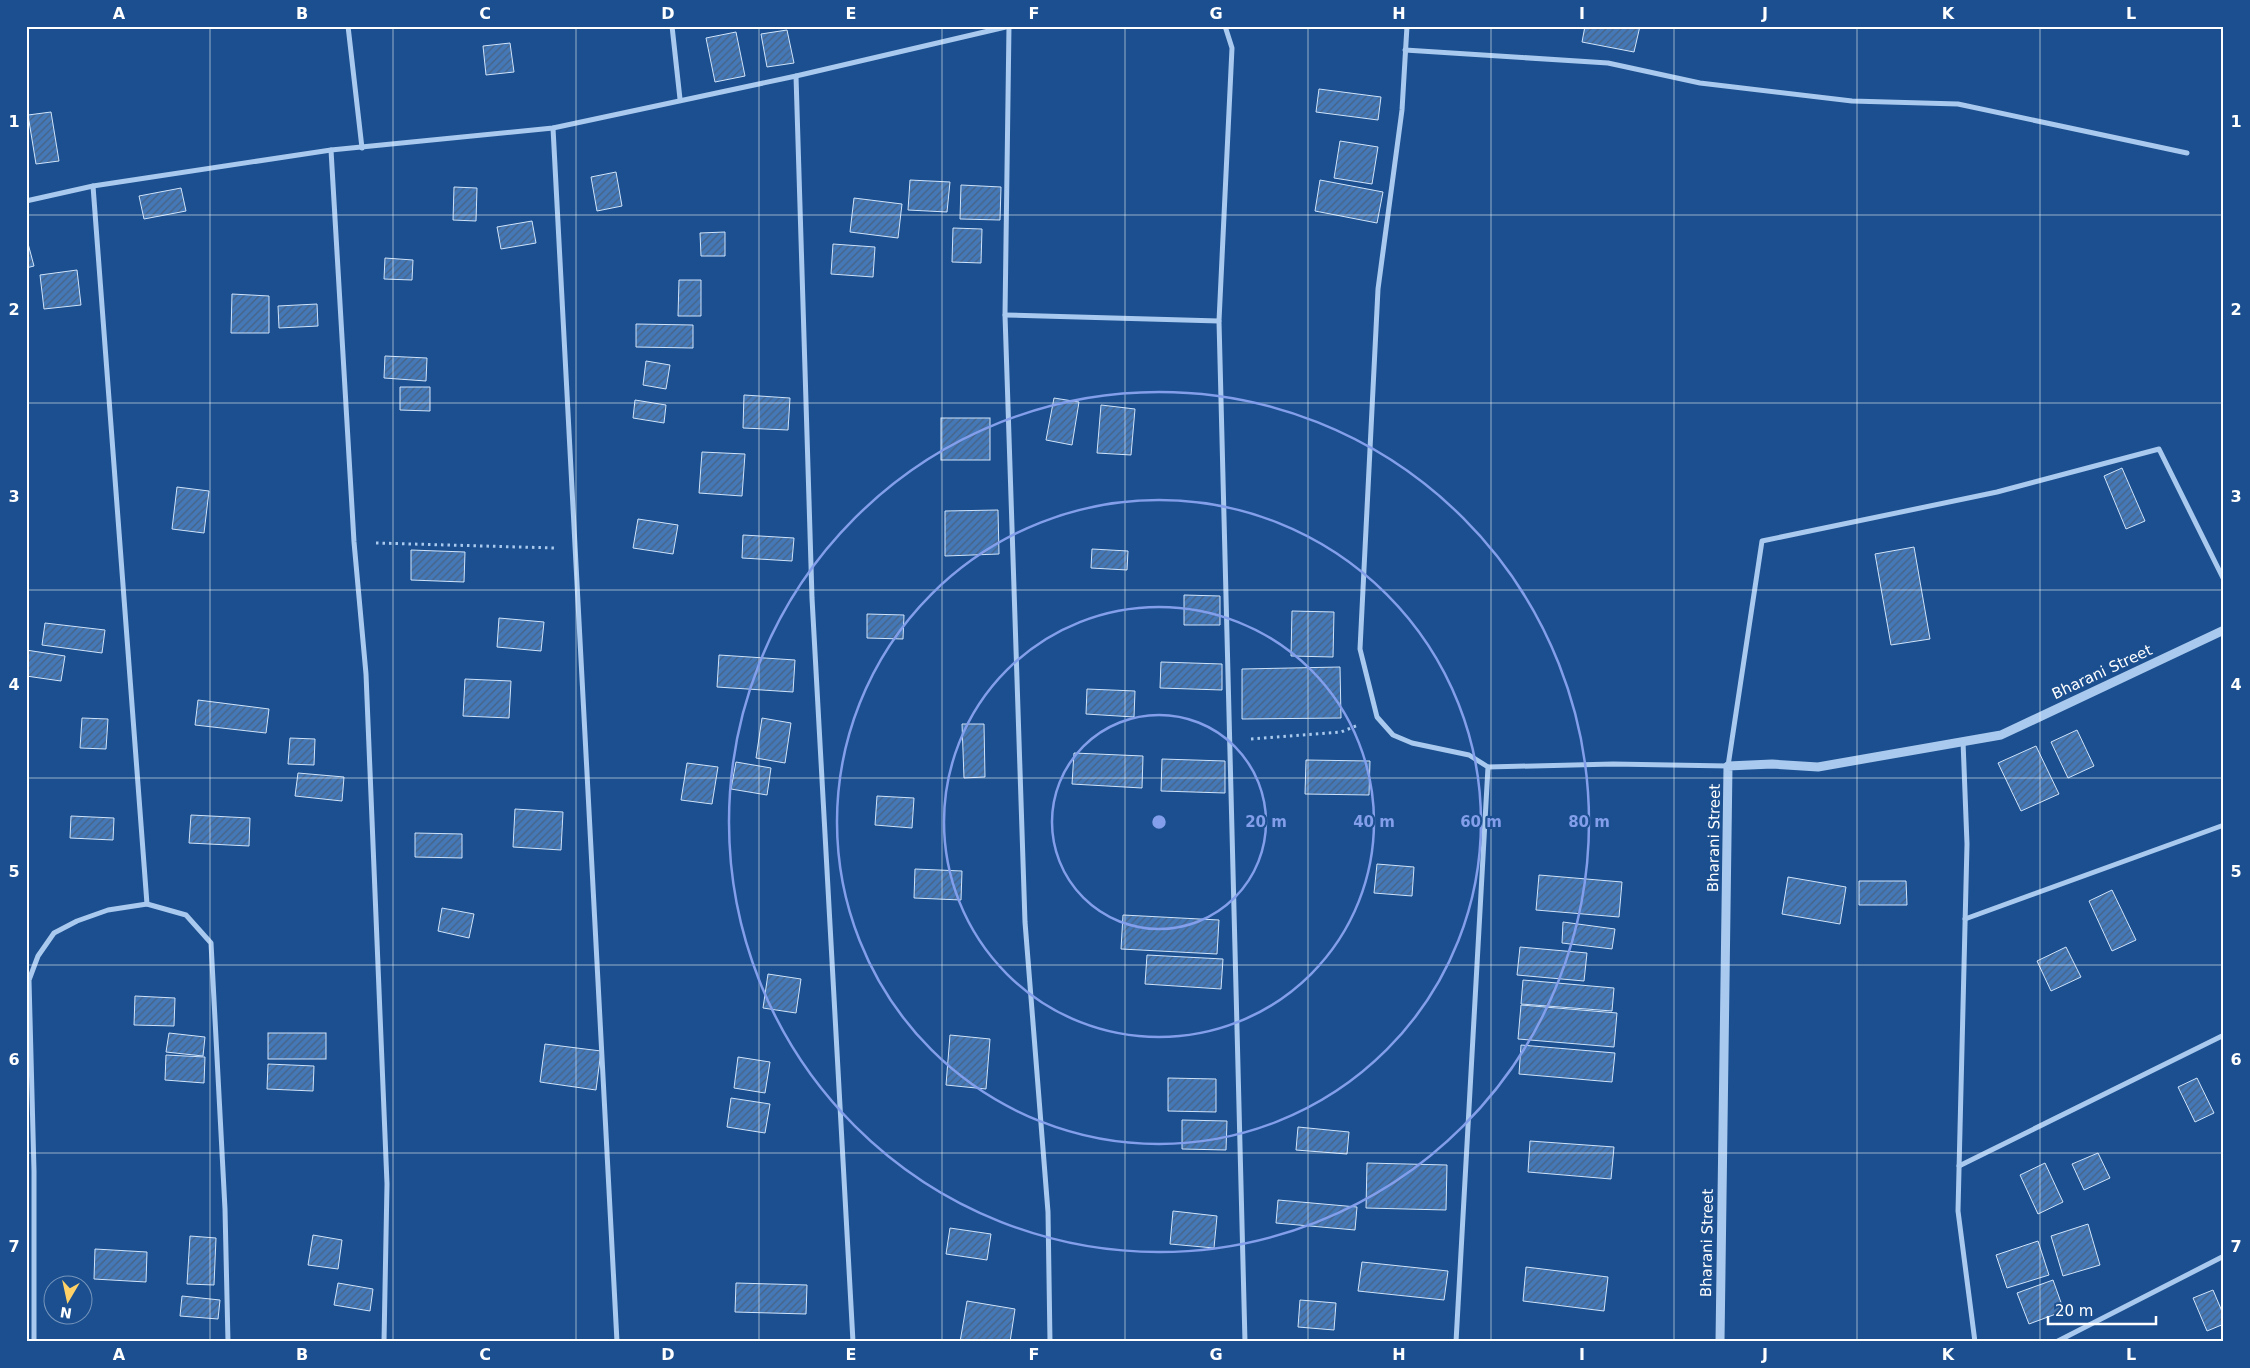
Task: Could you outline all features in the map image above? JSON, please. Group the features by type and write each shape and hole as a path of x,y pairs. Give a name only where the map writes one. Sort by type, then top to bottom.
{"street":[{"path":"348,26 362,148"},
{"path":"672,26 680,99"},
{"path":"26,201 93,186 332,150 553,128 680,99 796,76 1010,26 1005,315 1025,922 1048,1212 1050,1342"},
{"path":"1226,26 1232,48 1219,321 1245,1342"},
{"path":"1407,26 1402,110 1378,290 1360,649 1377,717 1393,735 1412,743 1469,755 1488,767 1613,764 1728,766 1762,541 1998,492 2160,449 2224,580"},
{"path":"1405,50 1608,63 1700,83 1852,101 1958,104 2187,153"},
{"path":"796,76 812,598 854,1342"},
{"path":"553,128 617,1342"},
{"path":"332,150 354,542 366,674 387,1184 384,1342"},
{"path":"93,186 147,904"},
{"path":"1005,315 1219,321"},
{"name":"Bharani Street","path":"1720,1342 1728,766 1772,764 1818,766 2001,735 2224,630"},
{"path":"1963,741 1967,844 1958,1211 1975,1342"},
{"path":"1456,1342 1488,767"},
{"path":"1965,919 2224,825"},
{"path":"34,1342 34,1171 29,980 38,956 54,933 77,921 108,910 147,904 186,915 210,943 224,1209 228,1342"},
{"path":"1959,1166 2224,1035"},
{"path":"2056,1342 2224,1256"}],"path":[{"path":"354,542 575,549"},
{"path":"1230,740 1341,732 1377,717"}],"building":[{"path":"1585,26 1640,26 1634,52 1582,42"},
{"path":"787,30 794,63 767,67 761,34"},
{"path":"736,32 745,76 715,82 706,38"},
{"path":"510,43 514,72 486,75 483,46"},
{"path":"1319,89 1381,97 1378,120 1316,112"},
{"path":"51,112 59,161 36,164 28,115"},
{"path":"1340,141 1378,147 1372,184 1334,178"},
{"path":"616,172 622,206 597,211 591,177"},
{"path":"910,180 950,182 947,212 908,210"},
{"path":"1320,180 1383,192 1377,223 1315,211"},
{"path":"961,185 1001,187 1000,220 960,219"},
{"path":"454,187 477,188 476,221 453,220"},
{"path":"181,188 186,211 144,219 139,196"},
{"path":"854,198 902,204 898,238 850,232"},
{"path":"532,221 536,243 501,249 497,227"},
{"path":"953,228 982,229 981,263 952,262"},
{"path":"725,232 725,256 701,256 700,233"},
{"path":"26,236 34,266 26,268"},
{"path":"833,244 875,247 873,277 831,274"},
{"path":"385,258 413,260 412,280 384,279"},
{"path":"77,270 81,305 44,309 40,275"},
{"path":"679,280 701,280 701,316 678,316"},
{"path":"232,294 269,296 269,333 231,333"},
{"path":"317,304 318,326 279,328 278,306"},
{"path":"636,324 693,325 693,348 636,347"},
{"path":"385,356 427,358 426,381 384,378"},
{"path":"646,361 670,365 666,389 643,385"},
{"path":"400,387 430,387 430,411 400,410"},
{"path":"744,395 790,398 788,430 743,428"},
{"path":"1054,398 1079,402 1072,445 1046,440"},
{"path":"635,400 666,405 664,423 633,418"},
{"path":"1101,405 1135,409 1131,455 1097,453"},
{"path":"941,418 990,418 990,460 941,460"},
{"path":"702,452 745,454 742,496 699,493"},
{"path":"2122,468 2145,521 2126,529 2104,476"},
{"path":"177,487 209,491 204,533 172,529"},
{"path":"998,510 999,554 945,556 945,511"},
{"path":"638,519 678,525 673,554 633,548"},
{"path":"743,535 794,538 792,561 742,558"},
{"path":"1914,547 1930,639 1891,645 1875,554"},
{"path":"1092,549 1128,551 1127,570 1091,568"},
{"path":"411,550 465,552 464,582 411,580"},
{"path":"1184,595 1220,596 1220,625 1184,625"},
{"path":"1292,611 1334,612 1333,657 1291,656"},
{"path":"867,614 904,615 903,639 867,638"},
{"path":"499,618 544,622 541,651 497,647"},
{"path":"45,623 105,630 102,653 42,645"},
{"path":"26,650 65,656 61,681 26,676"},
{"path":"719,655 795,660 793,692 717,687"},
{"path":"1161,662 1222,664 1222,690 1160,688"},
{"path":"1340,667 1341,718 1242,719 1242,669"},
{"path":"465,679 511,681 509,718 463,716"},
{"path":"1087,689 1135,691 1134,717 1086,714"},
{"path":"198,700 269,709 266,733 195,725"},
{"path":"82,718 108,719 106,749 80,748"},
{"path":"762,718 791,723 785,763 756,758"},
{"path":"962,724 984,724 985,777 964,778"},
{"path":"2077,730 2094,766 2068,778 2051,742"},
{"path":"290,738 315,739 314,765 288,764"},
{"path":"2036,746 2059,794 2021,811 1998,763"},
{"path":"1074,753 1143,756 1142,788 1072,784"},
{"path":"1162,759 1225,761 1225,793 1161,791"},
{"path":"1306,760 1370,761 1369,795 1305,794"},
{"path":"736,762 771,768 767,795 731,789"},
{"path":"687,763 718,767 712,804 681,800"},
{"path":"298,773 344,777 342,801 295,796"},
{"path":"877,796 914,798 912,828 875,825"},
{"path":"515,809 563,812 561,850 513,847"},
{"path":"191,815 250,818 249,846 189,843"},
{"path":"71,816 114,818 113,840 70,838"},
{"path":"415,833 462,834 462,858 415,857"},
{"path":"1377,864 1414,867 1412,896 1374,893"},
{"path":"915,869 962,871 961,900 914,898"},
{"path":"1539,875 1622,882 1619,917 1536,910"},
{"path":"1788,877 1846,887 1840,924 1782,914"},
{"path":"1859,881 1906,881 1907,905 1859,905"},
{"path":"2112,890 2136,940 2112,951 2089,901"},
{"path":"442,908 474,914 469,938 438,931"},
{"path":"1123,915 1219,920 1217,954 1121,949"},
{"path":"1563,922 1615,929 1612,949 1562,943"},
{"path":"1520,947 1587,953 1584,981 1517,975"},
{"path":"2066,947 2081,977 2051,991 2037,961"},
{"path":"1147,955 1223,959 1221,989 1145,984"},
{"path":"768,974 801,979 796,1013 763,1008"},
{"path":"1523,980 1614,988 1612,1011 1521,1004"},
{"path":"135,996 175,998 174,1026 134,1025"},
{"path":"1521,1005 1617,1013 1614,1047 1518,1039"},
{"path":"169,1033 205,1037 203,1056 166,1052"},
{"path":"268,1033 326,1033 326,1059 268,1059"},
{"path":"950,1035 990,1039 986,1089 946,1085"},
{"path":"545,1044 601,1051 596,1090 540,1082"},
{"path":"1521,1045 1615,1053 1612,1082 1519,1074"},
{"path":"166,1055 205,1057 204,1083 165,1080"},
{"path":"738,1057 770,1062 765,1093 734,1088"},
{"path":"268,1064 314,1066 313,1091 267,1089"},
{"path":"1168,1078 1216,1079 1216,1112 1168,1111"},
{"path":"2197,1078 2214,1113 2195,1122 2178,1087"},
{"path":"731,1098 770,1104 765,1133 727,1127"},
{"path":"1182,1120 1227,1121 1226,1150 1182,1149"},
{"path":"1298,1127 1349,1132 1347,1154 1296,1150"},
{"path":"1530,1141 1614,1147 1611,1179 1528,1172"},
{"path":"2098,1153 2110,1178 2084,1190 2072,1164"},
{"path":"1367,1163 1447,1165 1446,1210 1366,1208"},
{"path":"2045,1163 2063,1202 2038,1214 2020,1175"},
{"path":"1278,1200 1357,1207 1355,1230 1276,1223"},
{"path":"1173,1211 1217,1216 1214,1248 1170,1244"},
{"path":"2088,1224 2100,1265 2063,1276 2051,1236"},
{"path":"950,1228 991,1234 987,1260 946,1254"},
{"path":"313,1235 342,1240 338,1269 308,1265"},
{"path":"190,1236 216,1238 214,1285 187,1284"},
{"path":"2038,1241 2049,1275 2007,1288 1996,1255"},
{"path":"95,1249 147,1252 146,1282 94,1279"},
{"path":"1362,1262 1448,1271 1444,1300 1358,1291"},
{"path":"1526,1267 1608,1277 1604,1311 1523,1301"},
{"path":"2053,1280 2064,1311 2029,1324 2017,1293"},
{"path":"338,1283 373,1289 370,1311 334,1305"},
{"path":"736,1283 807,1285 806,1314 735,1312"},
{"path":"2213,1290 2224,1316 2224,1324 2207,1331 2193,1298"},
{"path":"182,1296 220,1300 218,1319 180,1316"},
{"path":"1300,1300 1336,1303 1334,1330 1298,1327"},
{"path":"967,1301 1015,1309 1010,1342 960,1342"}]}
